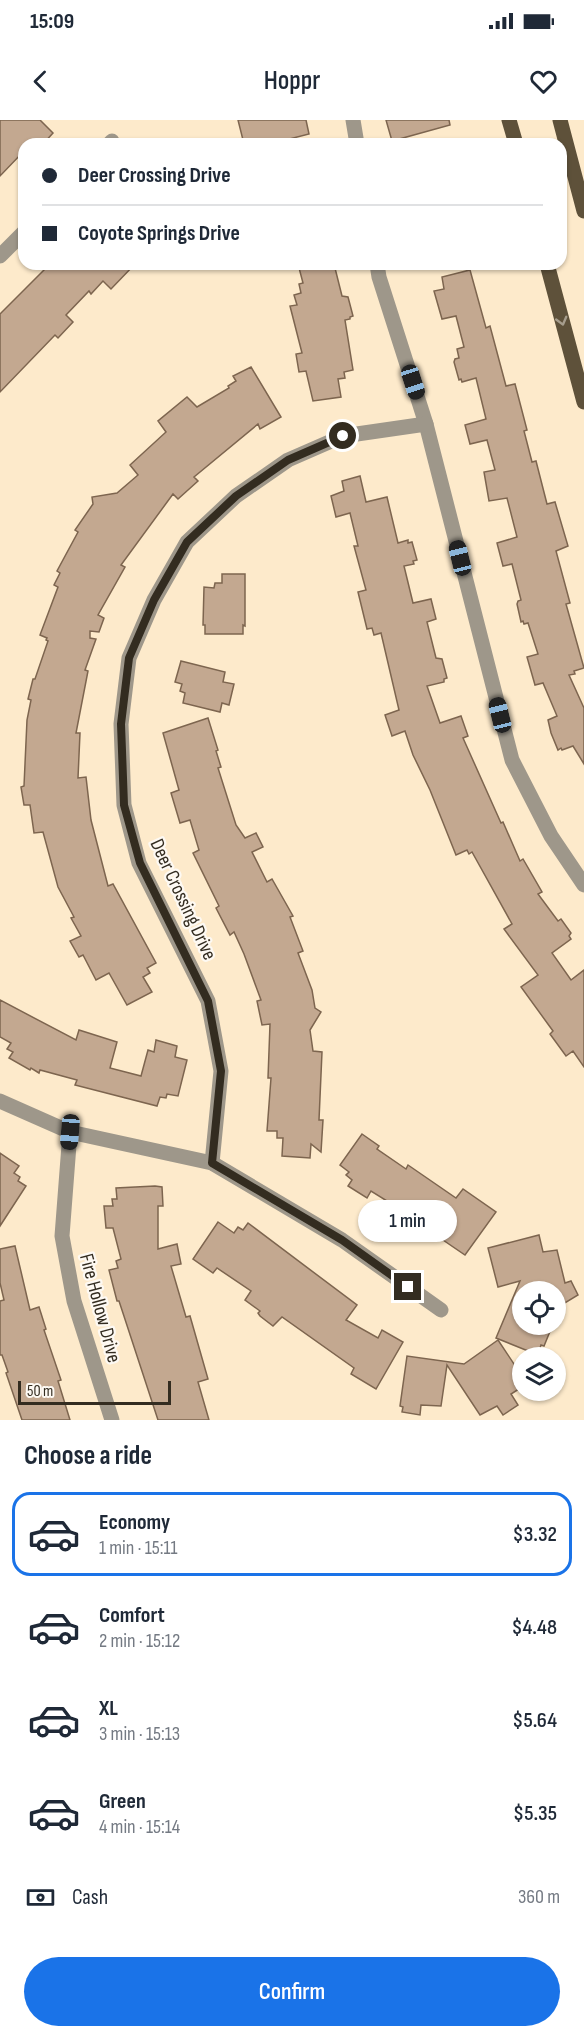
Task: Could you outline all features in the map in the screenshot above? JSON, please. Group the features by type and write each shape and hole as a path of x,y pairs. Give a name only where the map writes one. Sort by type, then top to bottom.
{"main road":[{"path":"509,120 514,138"},
{"path":"560,120 565,138"},
{"path":"567,147 584,211"},
{"path":"549,270 584,402"}],"street":[{"path":"353,120 356,138"},
{"path":"0,256 18,238"},
{"path":"378,270 426,424 512,760 551,836 584,885"},
{"name":"Deer Crossing Drive","path":"212,1163 221,1071 208,1001 140,863 124,805 121,724 129,658 154,600 187,542 236,496 288,460 343,436 426,424"},
{"path":"0,1101 70,1132 212,1163 342,1240 441,1310"},
{"name":"Fire Hollow Drive","path":"70,1132 62,1236 74,1301 112,1420"}],"building":[{"path":"0,120 40,120 53,133 48,138 18,138 18,157 0,176"},
{"path":"238,120 306,120 309,134 293,138 242,138"},
{"path":"386,120 449,120 450,125 403,138 391,138"},
{"path":"44,270 129,270 111,289 103,281 91,294 89,291 66,315 73,322 58,338 55,335 0,392 0,314"},
{"path":"300,270 336,270 342,296 348,297 353,316 345,320 353,370 344,372 345,378 338,379 341,397 313,401 306,371 299,372 296,354 302,353 290,306 297,305 294,295 301,293 299,284 303,283"},
{"path":"470,270 486,328 490,326 506,386 515,384 527,430 524,431 532,462 536,461 547,504 555,502 568,546 556,551 570,603 566,604 584,668 569,675 584,708 584,764 573,746 558,750 548,720 557,716 543,683 535,685 527,657 538,654 528,623 521,622 517,604 521,600 512,564 503,566 497,543 517,537 507,498 489,501 484,472 495,470 487,440 470,444 465,425 486,419 476,378 462,382 461,379 459,380 454,362 459,358 457,349 464,347 456,316 442,319 434,291 444,289 442,277"},
{"path":"251,367 281,417 260,429 258,424 194,477 198,481 178,499 173,494 121,565 125,567 98,615 104,618 99,632 90,631 90,638 96,639 85,670 88,671 76,733 80,733 78,778 86,777 91,820 108,886 113,884 156,963 147,968 150,973 143,977 152,992 127,1005 109,973 96,980 83,955 79,957 70,941 81,936 58,887 43,832 34,833 30,805 24,805 21,787 24,786 27,720 31,700 28,699 48,641 40,635 58,587 54,585 60,573 57,571 78,532 75,530 93,504 92,497 117,493 138,475 130,465 166,432 158,421 187,397 197,407 229,388 228,386 236,381 233,376"},
{"path":"360,476 366,502 387,497 398,543 408,540 408,543 412,542 417,560 413,561 414,564 404,566 413,603 431,599 436,619 427,622 436,658 442,659 447,678 444,682 427,686 440,723 461,716 468,736 463,738 520,861 523,859 542,892 538,894 558,921 561,919 571,933 569,936 571,939 552,953 571,980 584,970 584,1067 573,1051 566,1056 550,1034 553,1031 521,987 538,975 504,929 512,924 472,852 469,854 467,850 456,855 405,731 392,736 385,715 399,710 381,633 374,635 372,628 367,629 358,592 366,590 354,546 358,546 350,513 336,517 331,496 344,491 342,481"},
{"path":"222,574 245,574 243,634 205,634 205,625 203,625 204,587 214,588 215,583 222,583"},
{"path":"181,661 225,672 223,682 234,684 229,705 222,703 220,712 183,703 185,693 180,691 182,684 175,682"},
{"path":"208,718 218,750 216,751 221,767 218,768 236,825 245,838 256,833 263,847 252,852 267,882 272,879 293,916 290,917 303,951 298,953 312,990 315,1008 321,1012 310,1030 313,1051 322,1052 319,1120 323,1120 321,1152 311,1144 310,1158 282,1156 283,1138 277,1138 277,1131 267,1131 271,1078 268,1078 270,1024 262,1025 257,1001 261,1000 244,954 234,932 230,935 216,908 219,906 193,853 199,850 190,820 180,823 171,793 179,790 163,733"},
{"path":"0,1000 76,1040 79,1030 117,1042 110,1068 141,1076 148,1050 154,1052 156,1040 177,1046 175,1057 187,1060 178,1096 167,1094 166,1098 160,1097 157,1106 75,1085 77,1080 40,1070 39,1073 31,1068 30,1070 9,1058 13,1052 7,1049 11,1043 0,1037"},
{"path":"362,1134 379,1146 377,1149 406,1169 408,1165 456,1198 463,1189 496,1212 465,1255 418,1223 413,1230 395,1218 400,1209 371,1191 367,1198 348,1186 352,1180 346,1175 349,1172 340,1165"},
{"path":"0,1153 19,1166 14,1173 20,1177 18,1181 26,1186 0,1226"},
{"path":"162,1187 163,1206 158,1206 158,1249 177,1244 181,1264 171,1266 186,1317 190,1316 208,1379 198,1382 209,1420 158,1420 119,1301 117,1301 109,1270 118,1268 116,1261 121,1259 113,1228 106,1228 104,1206 113,1206 112,1199 117,1199 116,1188"},
{"path":"218,1222 234,1233 238,1227 243,1230 248,1223 357,1305 346,1320 378,1338 382,1330 403,1342 376,1389 351,1374 354,1368 282,1317 273,1326 260,1316 258,1313 260,1311 245,1300 251,1291 217,1268 213,1273 193,1259"},
{"path":"539,1235 543,1252 557,1250 565,1281 512,1281 512,1283 498,1287 488,1248"},
{"path":"15,1246 30,1310 39,1307 46,1329 44,1330 61,1380 58,1381 70,1420 22,1420 6,1373 8,1372 2,1355 0,1355 0,1301 4,1300 0,1283 0,1249"},
{"path":"571,1281 578,1295 566,1302 566,1283"},
{"path":"512,1300 512,1335 548,1335 544,1346 540,1347 518,1347 496,1338"},
{"path":"498,1340 512,1361 511,1394 512,1401 515,1401 518,1405 503,1415 497,1406 480,1415 447,1365 441,1406 421,1405 420,1415 402,1412 403,1407 400,1406 407,1356 464,1364"}],"route":[{"path":"343,436 288,460 236,496 187,542 154,600 129,658 121,724 124,805 140,863 208,1001 221,1071 212,1163 342,1240 408,1287"}]}
